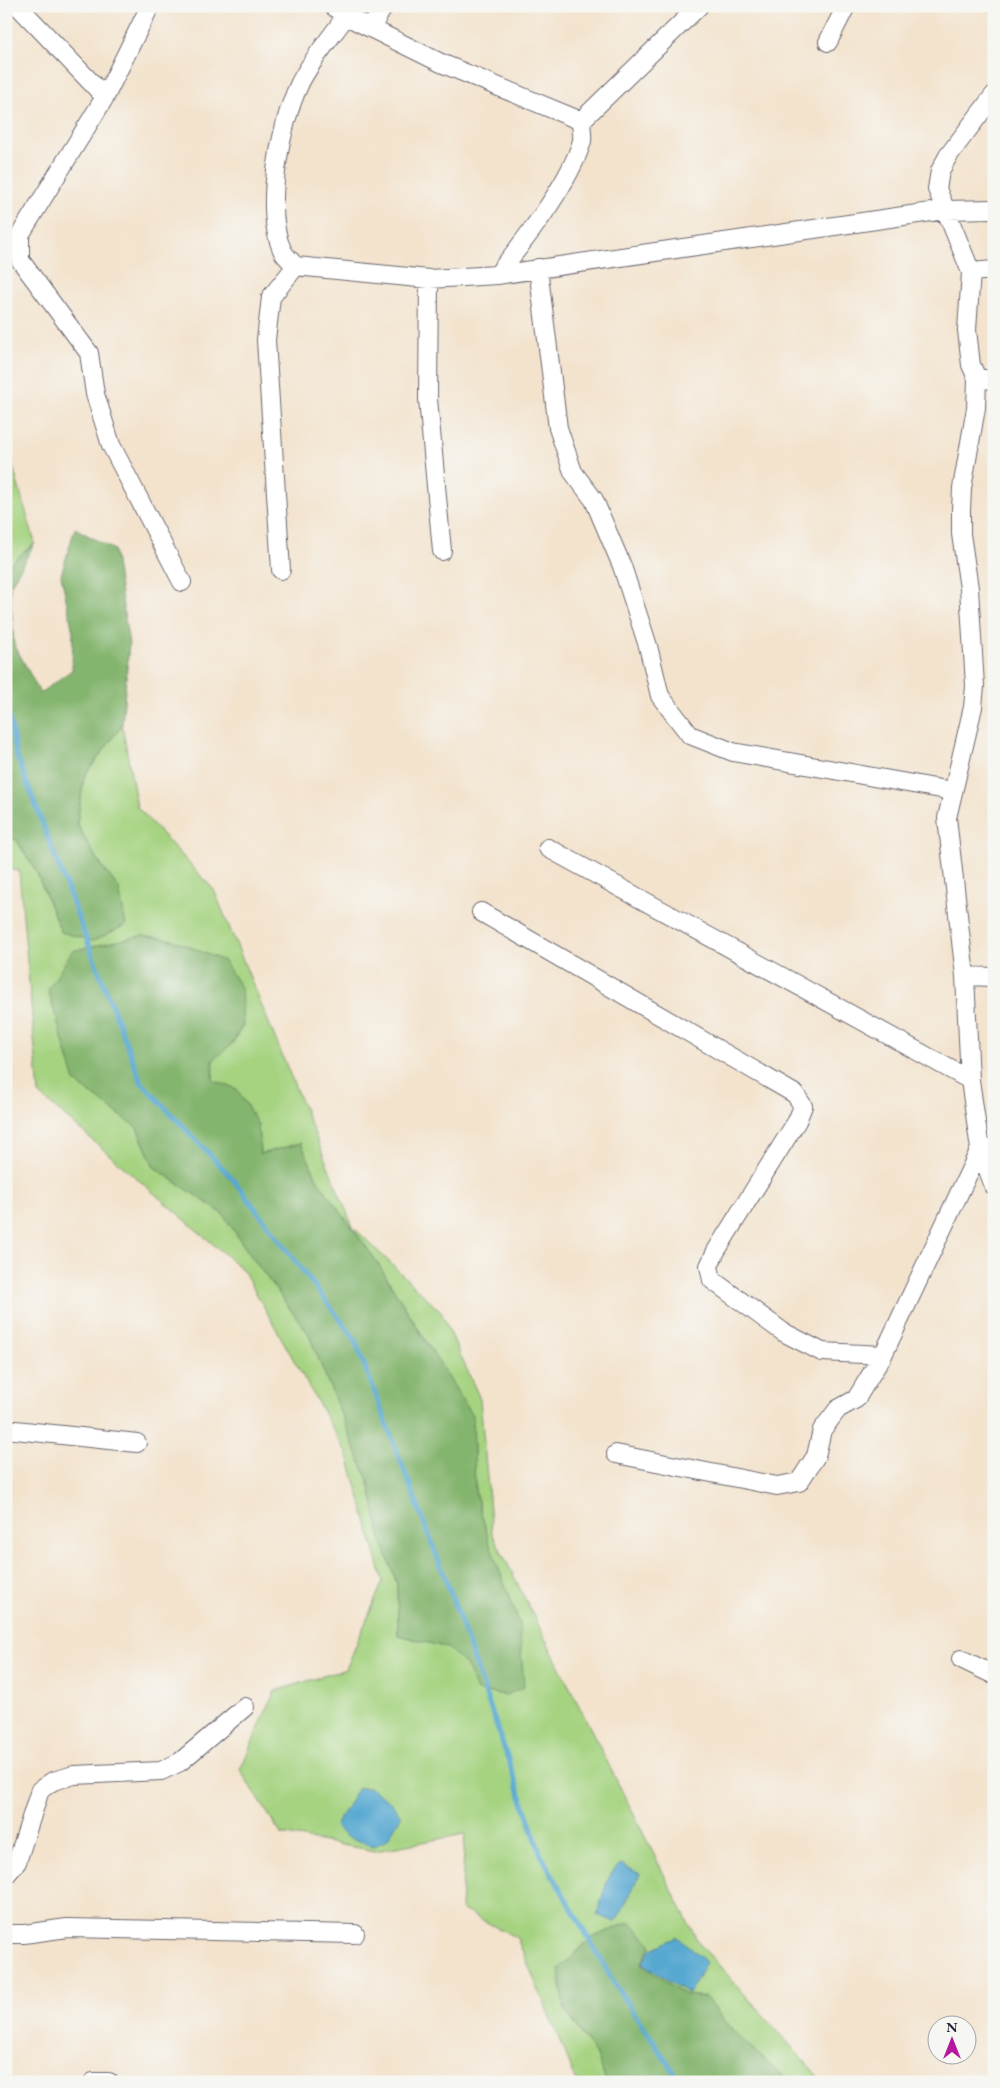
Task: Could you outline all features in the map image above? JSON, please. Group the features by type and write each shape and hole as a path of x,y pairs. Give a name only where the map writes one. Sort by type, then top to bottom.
{"street":[{"path":"18,6 106,97"},
{"path":"150,6 106,97 20,235 20,260 90,353 95,394 111,445 182,582"},
{"path":"371,28 384,6"},
{"path":"497,274 527,237 559,188 582,139 581,121 699,6"},
{"path":"828,42 846,6"},
{"path":"581,121 440,64 340,11 299,84 282,136 275,191 275,222 284,253 296,266 429,278 497,274 945,210 994,209"},
{"path":"994,95 948,156 940,171 937,189 971,272 967,330 971,365 985,379 976,408 962,488 961,510 975,686 973,707 947,818 965,976 970,1080 987,1148 994,1186"},
{"path":"280,570 266,340 271,297 296,266"},
{"path":"538,268 558,428 574,472 594,500 622,566 648,646 660,696 690,735 733,752 952,791"},
{"path":"971,272 994,270"},
{"path":"429,278 428,400 442,551"},
{"path":"548,848 970,1080"},
{"path":"481,912 795,1094 803,1106 797,1121 716,1251 709,1266 712,1280 782,1332 822,1352 883,1356"},
{"path":"965,976 994,977"},
{"path":"616,1454 777,1486 799,1482 816,1456 822,1430 838,1409 856,1399 883,1356 987,1148"},
{"path":"6,1429 137,1443"},
{"path":"961,1659 994,1675"},
{"path":"6,1874 17,1862 40,1790 53,1781 74,1775 161,1770 180,1762 245,1707"},
{"path":"6,1934 24,1934 67,1928 355,1934"},
{"path":"93,2082 109,2082"}],"green space":[{"path":"6,443 35,543 6,567"},
{"path":"75,528 114,550 129,644 122,725 84,777 77,824 96,858 119,889 126,925 93,941 61,932 36,871 16,839 6,838 6,567 35,543 10,586 14,644 40,693 72,670 73,632 61,575"},
{"path":"122,725 137,807 214,890 353,1227 441,1312 480,1399 492,1533 698,1942 823,2082 789,2082 737,2035 705,1997 685,1995 640,1964 564,2008 598,2058 606,2082 577,2082 517,1938 461,1909 465,1834 375,1851 281,1834 240,1770 275,1691 346,1669 383,1581 348,1456 243,1270 39,1094 19,871 6,869 6,838 16,839 36,871 61,932 119,889 96,858 77,824 84,777","holes":["243,1025 232,1044 213,1060 213,1080 258,1125 260,1154 301,1143 318,1181 375,1259 473,1417 475,1491 490,1545 469,1668 448,1648 398,1635 397,1584 380,1535 369,1483 308,1333 248,1252 223,1214 154,1167 137,1128"]},
{"path":"143,935 173,940 224,961 241,988 243,1025 232,1044 213,1060 213,1080 237,1089 258,1125 260,1154 301,1143 318,1181 375,1259 473,1417 475,1491 490,1545 519,1622 524,1687 506,1695 477,1691 468,1668 448,1648 398,1635 397,1584 380,1535 369,1483 308,1333 248,1252 223,1214 154,1167 137,1128 75,1082 48,990 72,951"},
{"path":"630,1922 652,1945 641,1964 685,1995 705,1997 737,2035 789,2082 606,2082 598,2058 564,2008 559,1969 591,1938"}],"water":[{"path":"358,1788 370,1788 391,1803 401,1816 387,1840 374,1846 345,1836 335,1826"},
{"path":"621,1864 640,1874 616,1922 597,1915 608,1880"},
{"path":"678,1937 706,1962 689,1994 642,1963 652,1949"}],"waterway":[{"path":"6,699 16,754 141,1082 232,1178 354,1338 453,1599 541,1855 617,1988 681,2082"}]}
